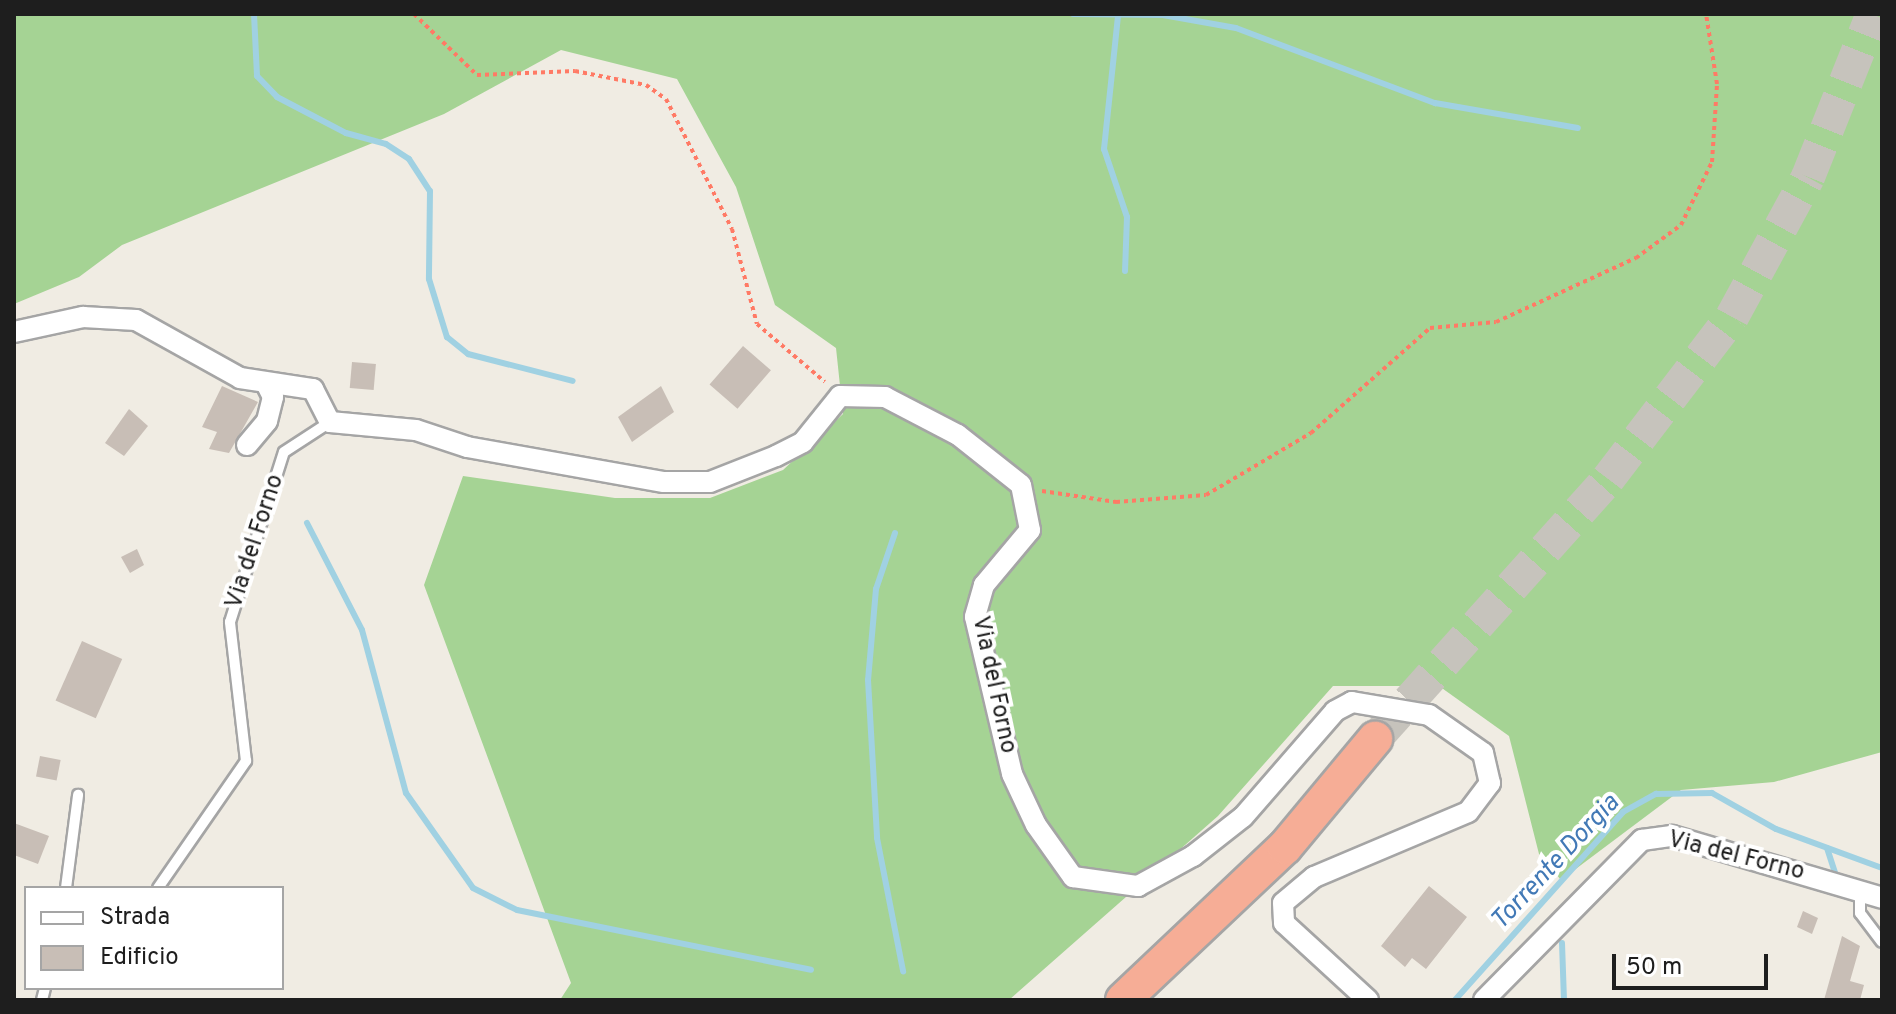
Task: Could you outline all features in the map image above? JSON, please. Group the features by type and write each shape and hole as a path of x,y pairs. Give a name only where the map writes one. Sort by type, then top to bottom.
{"highway":[{"path":"1123,1000 1285,847 1375,739"}],"street":[{"path":"14,332 53,320 114,315 163,330 240,378 267,385 313,389 330,422 416,430 467,447 664,482 710,482 803,442 840,396 885,397 958,435 1021,485"},
{"path":"247,445 267,421 273,397 267,385"},
{"name":"Via del Forno","path":"1021,485 1030,530 984,585 975,617 1012,774 1036,825 1073,877 1138,886 1193,856 1243,817 1335,711 1352,702 1429,715 1483,753 1490,783 1468,812 1314,877 1283,903 1284,923 1368,1000"},
{"name":"Via del Forno","path":"1484,1000 1642,840 1672,836 1860,895 1882,898"}],"lane":[{"name":"Via del Forno","path":"159,886 246,761 230,622 284,452 330,422"},
{"path":"66,886 78,795"},
{"path":"1860,895 1860,913 1882,942"}],"path":[{"path":"414,14 477,75 575,71 646,85 666,99 732,229 757,324 840,396"},
{"path":"1021,485 1076,501 1206,495 1311,433 1430,328 1496,322 1636,258 1681,225 1712,162 1717,84 1706,14"}],"green space":[{"path":"14,14 1882,14 1882,752 1774,782 1681,790 1561,880 1539,854 1509,736 1439,686 1333,686 1218,816 1009,1000 560,1000 571,983 424,585 463,476 615,498 710,498 783,470 843,414 836,348 775,305 736,187 677,79 561,50 444,114 122,245 79,277 14,304"}],"building":[{"path":"743,346 771,370 737,409 710,384"},
{"path":"352,362 376,364 374,390 350,388"},
{"path":"222,386 258,402 229,453 209,449 217,432 202,427"},
{"path":"661,386 674,412 632,442 618,417"},
{"path":"129,409 148,426 124,456 105,443"},
{"path":"137,549 144,565 130,573 121,557"},
{"path":"82,641 122,659 96,718 56,700"},
{"path":"40,756 61,760 57,781 36,777"},
{"path":"14,823 49,836 38,864 14,855"},
{"path":"1429,886 1467,917 1426,969 1412,958 1405,967 1381,946"},
{"path":"1803,911 1818,918 1812,934 1797,927"},
{"path":"1842,936 1860,946 1850,981 1864,985 1860,1000 1824,1000"}],"waterway":[{"path":"254,14 257,76 277,97 346,133 386,144 409,159 430,191 429,279 447,337 468,354 573,381"},
{"path":"1073,14 1163,15 1236,28 1435,103 1578,128"},
{"path":"1118,16 1104,149 1127,217 1125,271"},
{"path":"307,523 362,630 406,793 473,888 517,910 811,970"},
{"path":"895,533 876,589 868,680 877,838 903,971"},
{"name":"Torrente Dorgia","path":"1455,1000 1623,812 1656,794 1712,793 1776,829 1882,868"},
{"path":"1827,848 1835,873"},
{"path":"1562,943 1564,1000"}],"tunnel":[{"path":"1375,739 1608,479 1732,317 1808,177 1873,14"}]}
